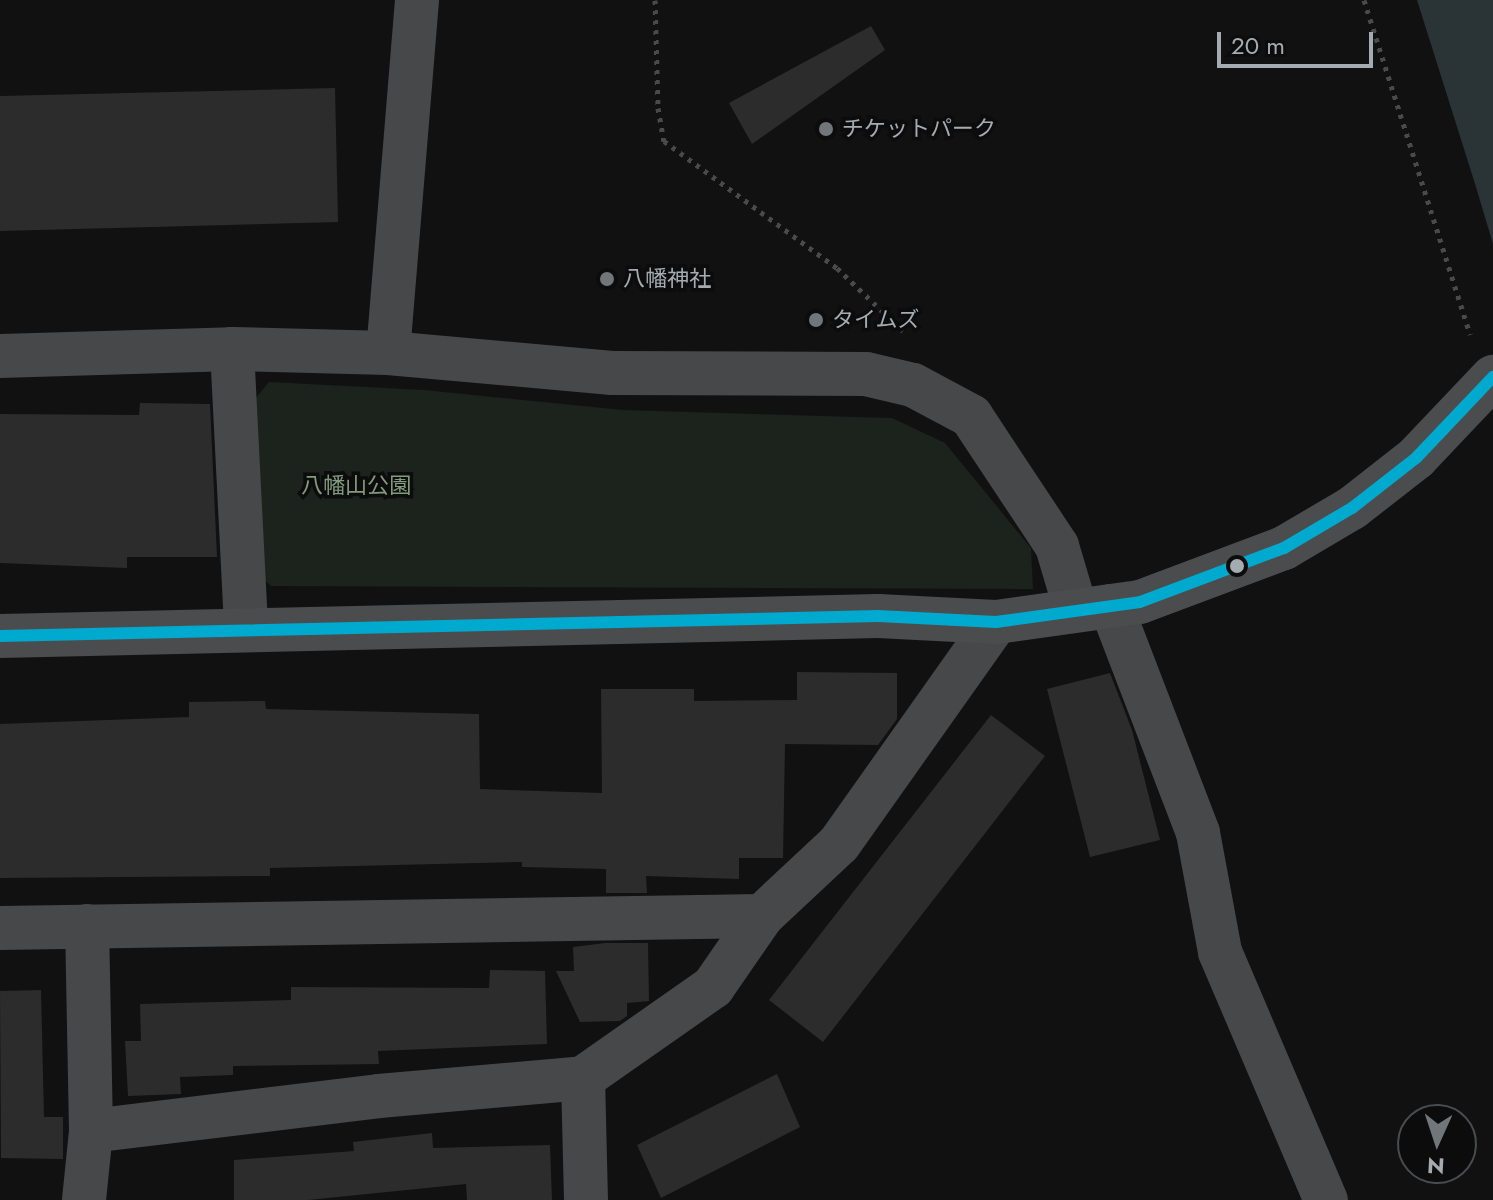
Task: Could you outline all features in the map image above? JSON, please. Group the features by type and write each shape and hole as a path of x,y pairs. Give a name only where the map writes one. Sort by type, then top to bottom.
{"street":[{"path":"388,353 417,0"},
{"path":"232,349 246,630"},
{"path":"0,356 232,349 388,353 612,373 866,374 913,385 971,416 1057,546 1109,606 1198,833 1220,952 1326,1200"},
{"path":"0,636 878,616 996,622 1109,606 1216,577 1284,548 1352,508 1416,458 1490,381"},
{"path":"91,1131 583,1078 713,987 762,916 839,844 996,622"},
{"path":"0,928 762,916"},
{"path":"84,1200 91,1131 87,926"},
{"path":"583,1078 586,1200"}],"path":[{"path":"655,0 658,108 664,141 837,268 915,341"},
{"path":"1364,0 1490,381"}],"green space":[{"name":"八幡山公園","path":"269,382 424,390 623,410 892,418 945,443 1031,548 1033,589 271,586 257,572 254,400"}],"shaded area":[{"path":"1417,0 1493,0 1493,244 1476,187"}],"building":[{"path":"871,26 885,50 752,144 729,103"},
{"path":"335,88 338,222 0,231 0,96"},
{"path":"140,403 210,404 217,557 127,557 127,568 0,563 0,414 139,415"},
{"path":"797,672 897,673 897,719 878,745 785,744 783,858 739,858 739,879 646,876 647,893 606,893 606,869 522,867 522,862 270,868 270,876 0,878 0,724 189,717 189,702 265,701 266,709 479,714 480,789 602,793 601,689 694,689 694,701 797,700"},
{"path":"1110,673 1132,730 1160,840 1090,857 1047,689"},
{"path":"991,715 1045,756 823,1042 769,1000"},
{"path":"648,943 649,1001 627,1003 627,1016 620,1021 580,1022 556,971 574,971 573,947"},
{"path":"490,970 545,971 547,1044 378,1051 379,1064 233,1066 233,1075 180,1077 181,1094 128,1096 125,1041 141,1041 140,1004 291,1000 291,987 489,988"},
{"path":"41,990 44,1117 63,1117 63,1159 1,1158 0,991"},
{"path":"777,1074 800,1127 661,1198 637,1145"},
{"path":"432,1133 433,1148 550,1145 552,1200 467,1200 466,1184 308,1200 234,1200 234,1160 354,1151 353,1142"}],"transit line":[{"path":"0,636 878,616 996,622 1140,602 1284,548 1352,508 1416,458 1493,377"}],"place":[{"name":"チケットパーク","path":"826,129"},
{"name":"八幡神社","path":"607,279"},
{"name":"タイムズ","path":"816,320"}]}
